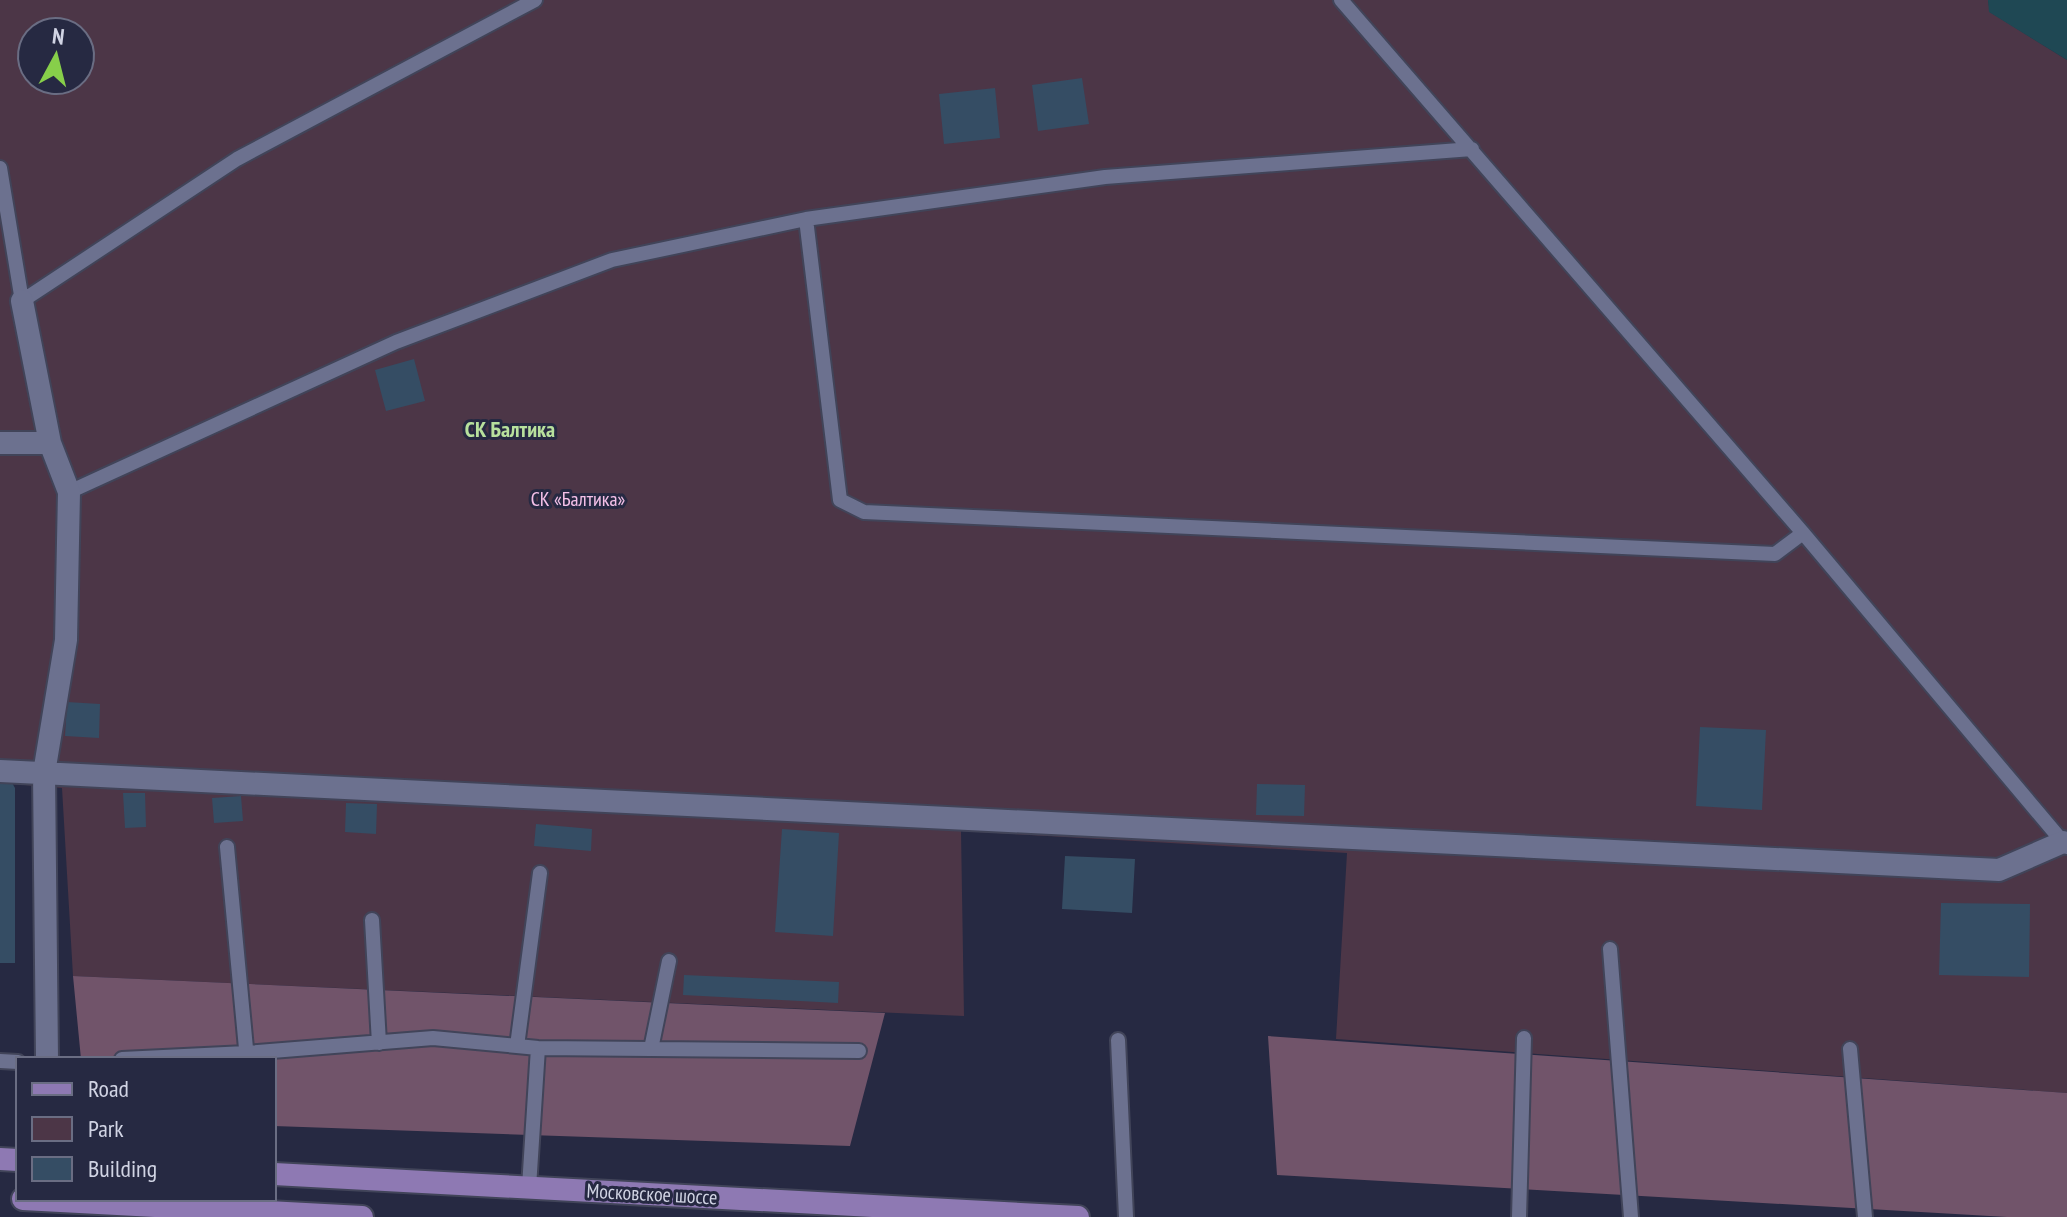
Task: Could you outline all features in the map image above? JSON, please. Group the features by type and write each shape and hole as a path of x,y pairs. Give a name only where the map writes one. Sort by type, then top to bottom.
{"main road":[{"name":"Московское шоссе","path":"276,1174 1078,1217"},
{"path":"54,1201 362,1217"}],"street":[{"path":"22,301 50,443 69,492 66,640 44,773 47,1057"},
{"path":"0,443 50,443"},
{"path":"0,771 1999,870 2065,844"}],"lane":[{"path":"0,168 22,301 237,159 535,0"},
{"path":"1341,0 1803,533 2065,844"},
{"path":"69,492 396,342 612,260 806,219 1105,177 1472,149"},
{"path":"806,219 840,500 864,512 1775,554 1803,533"},
{"path":"227,847 246,1056"},
{"path":"517,1046 540,873"},
{"path":"372,920 379,1043"},
{"path":"1610,949 1631,1217"},
{"path":"651,1049 669,961"},
{"path":"205,1057 246,1056 433,1038 538,1048 859,1051"},
{"path":"1519,1217 1524,1038"},
{"path":"1118,1040 1126,1217"},
{"path":"529,1187 538,1048"},
{"path":"1850,1049 1865,1217"}],"green space":[{"name":"СК «Балтика»","path":"0,0 1988,0 1990,12 2067,60 2067,1093 1336,1039 1347,853 961,831 964,1016 73,976 62,788 0,783"}],"shaded area":[{"path":"73,976 885,1013 850,1146 276,1126 276,1057 81,1057"},
{"path":"1268,1036 2067,1093 2067,1217 2007,1217 1277,1175"}],"water":[{"path":"1988,0 2067,0 2067,60 1989,12"}],"building":[{"path":"1082,78 1089,124 1038,131 1032,85"},
{"path":"995,88 1000,138 944,144 939,94"},
{"path":"414,359 425,401 386,411 375,370"},
{"path":"67,702 100,704 99,738 65,736"},
{"path":"1700,727 1766,730 1762,810 1696,806"},
{"path":"0,776 10,779 15,788 15,963 0,963"},
{"path":"1257,784 1305,785 1304,816 1256,815"},
{"path":"123,793 145,793 146,827 125,828"},
{"path":"241,796 243,821 214,823 212,798"},
{"path":"346,803 377,804 376,834 345,832"},
{"path":"536,824 592,829 591,851 534,846"},
{"path":"782,829 839,833 833,936 775,932"},
{"path":"1065,856 1135,859 1132,913 1062,909"},
{"path":"1941,903 2030,904 2029,977 1939,975"},
{"path":"684,975 839,982 838,1003 683,995"}],"district":[{"name":"СК Балтика","path":"510,429"}]}
